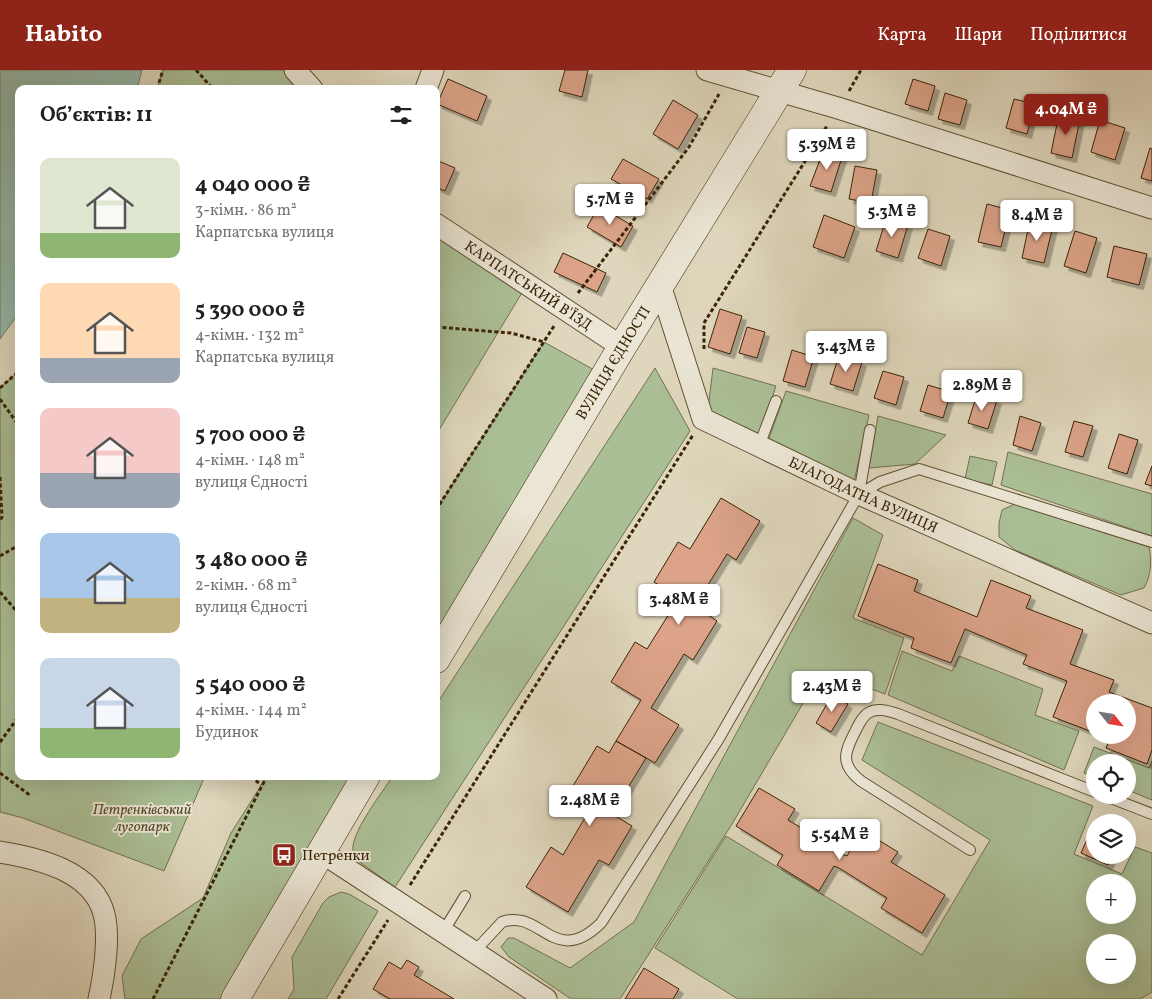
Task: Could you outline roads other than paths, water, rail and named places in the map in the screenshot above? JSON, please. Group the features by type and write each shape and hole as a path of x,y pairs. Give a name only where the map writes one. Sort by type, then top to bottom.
{"street":[{"path":"295,70 308,85"},
{"path":"427,85 433,70"},
{"path":"707,70 730,76 786,80 838,108 1152,208"},
{"name":"ВУЛИЦЯ ЄДНОСТІ","path":"440,651 622,347 786,80"},
{"name":"КАРПАТСЬКИЙ В'ЇЗД","path":"440,227 622,347"},
{"name":"БЛАГОДАТНА ВУЛИЦЯ","path":"660,285 703,420 859,494 1152,623"},
{"path":"235,999 364,780"},
{"path":"0,852 34,857 67,872 92,892 104,914 106,947 99,999"},
{"path":"321,852 546,999"}],"lane":[{"path":"759,446 776,402"},
{"path":"474,952 502,922 509,919 529,923 554,939 567,941 580,938 601,923 718,740 859,494 870,430"},
{"path":"859,494 880,482 919,469 1152,542"},
{"path":"970,850 861,781 849,770 846,753 861,720 868,713 877,710 898,714 1086,788"},
{"path":"1126,804 1152,814"},
{"path":"443,932 465,896"}],"place":[{"name":"Петренки","path":"284,855"}],"park label":[{"name":"Петренківський лугопарк","path":"142,818"}]}
